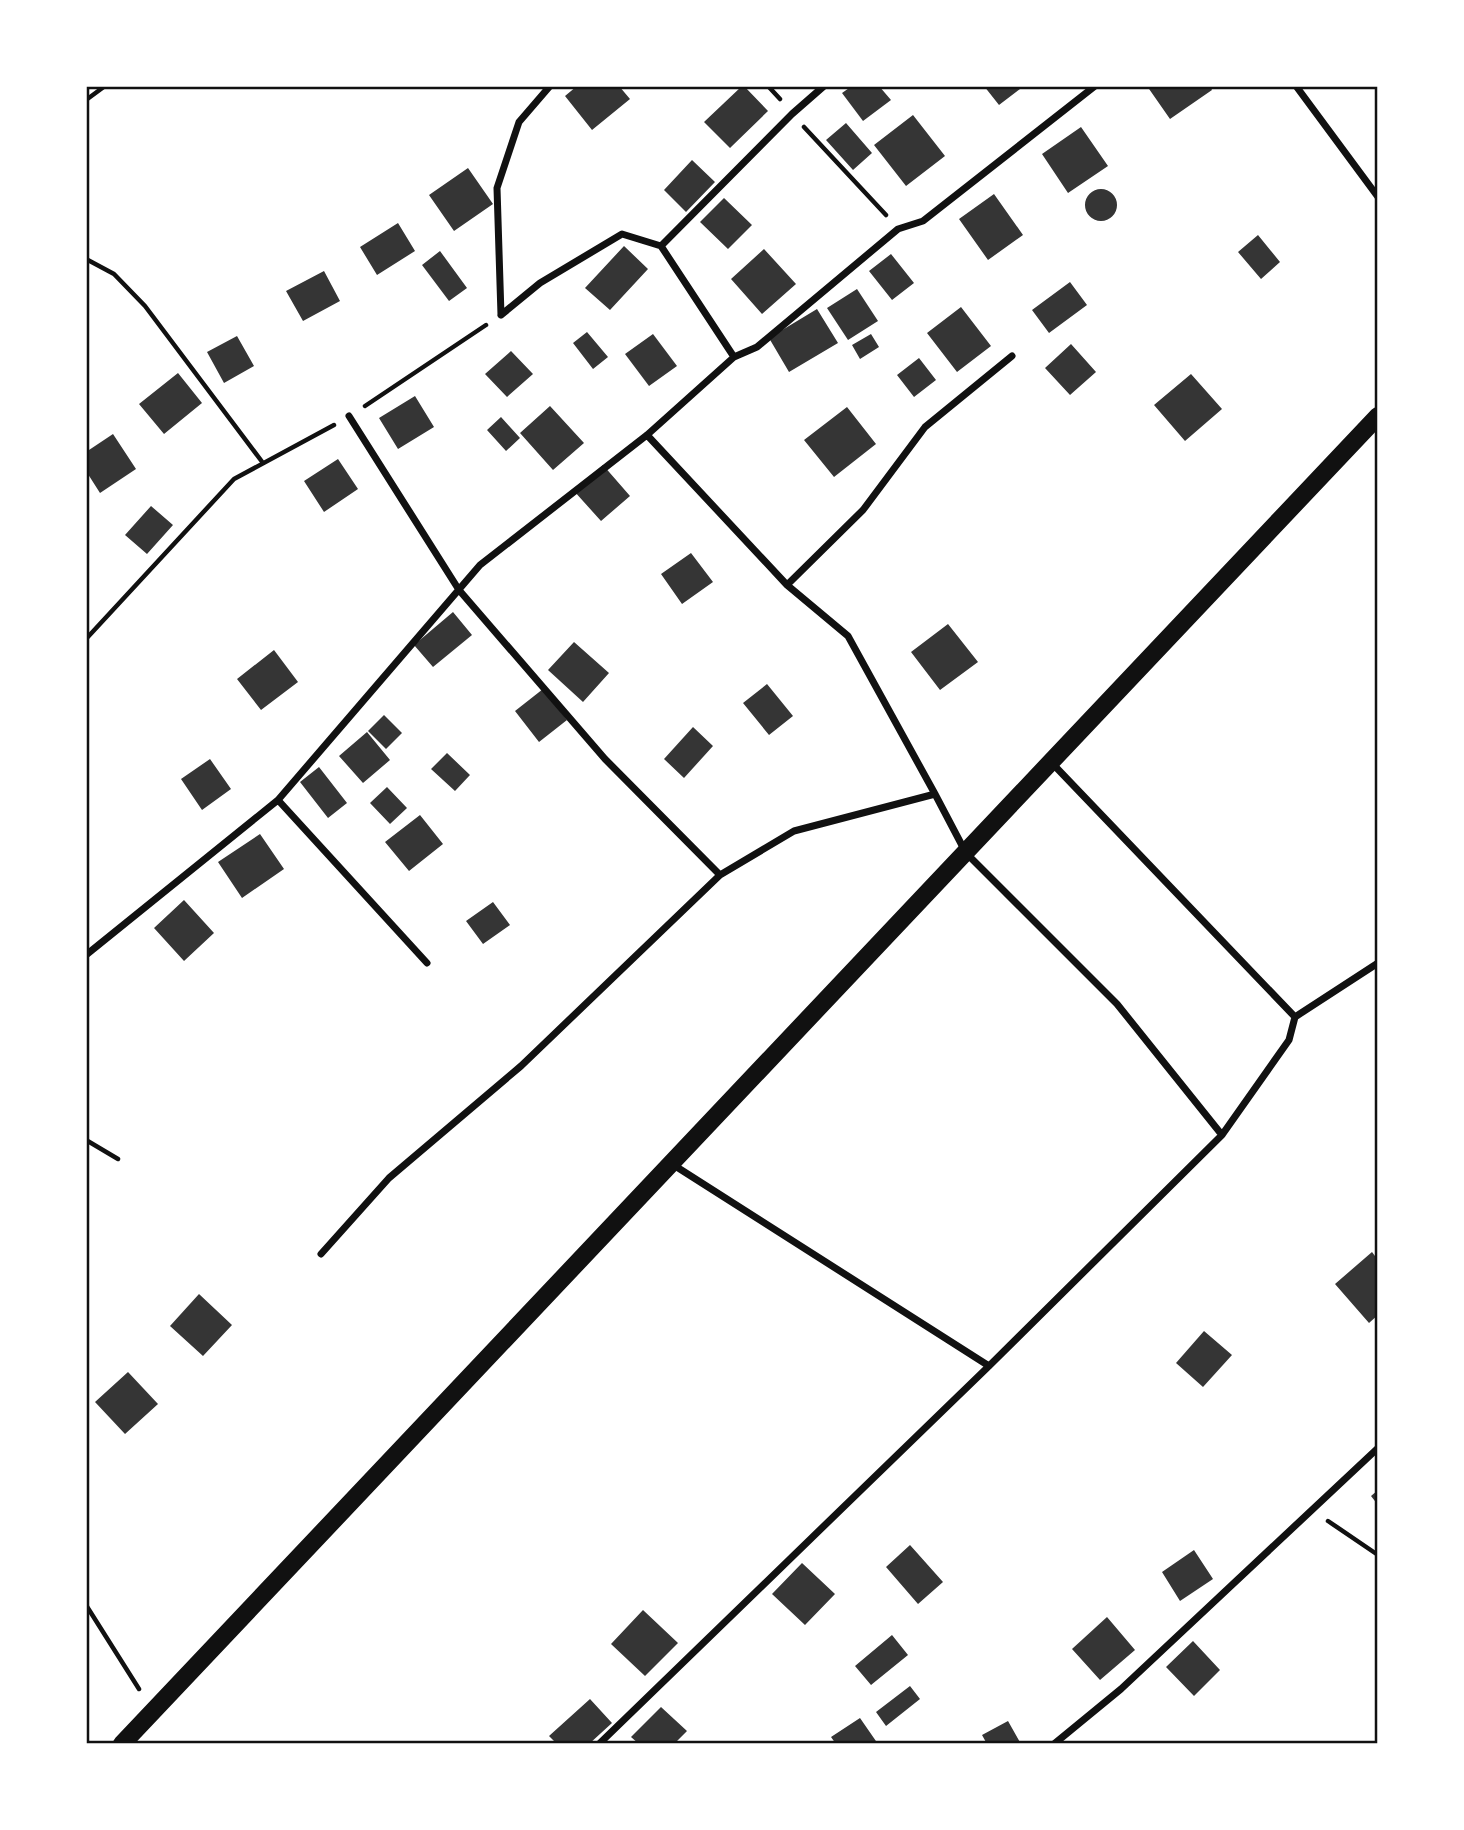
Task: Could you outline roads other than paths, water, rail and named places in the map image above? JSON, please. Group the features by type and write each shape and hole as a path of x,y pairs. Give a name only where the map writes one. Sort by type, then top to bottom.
{"main road":[{"path":"122,1744 1378,415"}],"street":[{"path":"550,86 519,122 497,188 501,315 540,283 622,234 661,246 733,357"},
{"path":"661,246 792,114 824,86"},
{"path":"86,956 278,800 480,565 647,435 733,357 757,347 898,229 923,221 1095,86"},
{"path":"1296,86 1378,197"},
{"path":"788,585 863,510 925,427 1012,356"},
{"path":"349,416 459,590 605,759 720,875"},
{"path":"647,435 788,585 848,636 965,853 1117,1004 1222,1135"},
{"path":"1051,762 1295,1017"},
{"path":"321,1255 389,1178 521,1066 720,875 794,831 935,794"},
{"path":"278,800 426,963"},
{"path":"599,1744 989,1366 1222,1135 1289,1040 1295,1017 1378,963"},
{"path":"672,1164 989,1366"},
{"path":"1054,1744 1121,1689 1378,1448"}]}
